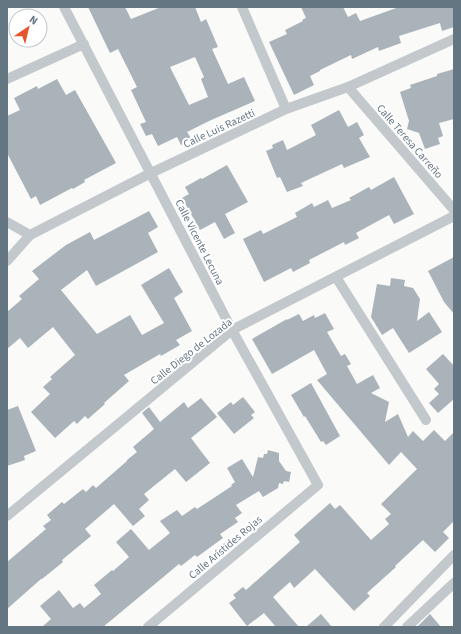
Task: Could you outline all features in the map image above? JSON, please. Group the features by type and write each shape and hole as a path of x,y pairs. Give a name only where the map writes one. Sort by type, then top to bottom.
{"street":[{"name":"Calle Vicente Lecuna","path":"64,7 232,330 318,485"},
{"path":"242,7 286,109"},
{"name":"Calle Luis Razetti","path":"7,261 30,235 150,173 286,109 348,87 454,39"},
{"path":"7,79 84,44"},
{"name":"Calle Teresa Carreño","path":"348,87 454,210"},
{"name":"Calle Diego de Lozada","path":"7,516 232,330 454,216"},
{"path":"7,222 30,235"},
{"path":"336,277 426,420"},
{"name":"Calle Arístides Rojas","path":"148,627 318,485"},
{"path":"385,627 454,555"},
{"path":"407,627 454,583"}],"building":[{"path":"88,7 125,7 131,19 161,7 195,7 201,22 206,19 218,47 212,49 228,84 244,77 255,101 187,132 192,140 181,145 177,137 158,146 152,134 146,136 140,124 146,122 131,90 137,87 118,49 110,53","holes":["195,57 204,77 201,79 208,97 189,105 170,67"]},
{"path":"301,7 343,7 348,17 356,13 360,21 399,7 454,7 454,27 442,31 440,23 399,36 401,43 379,51 378,47 352,59 351,55 310,76 314,85 294,95 269,42 287,34 285,30 306,18"},
{"path":"454,69 454,119 439,123 443,136 438,138 440,144 425,149 419,133 407,129 409,121 400,92 411,88 410,85"},
{"path":"57,79 66,95 75,90 116,163 84,180 85,182 73,189 72,188 40,205 36,196 31,199 7,153 7,116 20,110 14,98 37,86 38,89"},
{"path":"339,110 348,127 357,122 364,135 359,138 370,157 344,168 342,164 301,183 303,186 287,192 280,177 277,178 266,151 273,148 272,145 283,140 287,150 316,135 311,125"},
{"path":"227,165 248,202 225,214 235,233 224,239 215,222 200,230 182,198 189,194 185,187"},
{"path":"394,177 414,214 394,224 389,215 356,233 359,238 345,245 344,242 309,260 310,263 293,272 291,268 264,282 243,239 261,230 263,234 297,217 295,213 312,203 314,207 328,200 332,208 351,200 349,198 369,187 371,190"},
{"path":"149,211 158,227 148,233 158,252 96,286 87,270 61,290 97,334 130,315 142,335 164,323 141,285 169,268 183,292 174,298 192,331 176,340 180,345 161,356 160,354 124,375 129,381 104,403 105,404 88,419 85,416 77,424 74,421 55,438 31,412 50,394 43,387 52,379 50,377 75,355 53,327 28,348 20,338 7,349 7,312 22,299 19,296 39,279 32,271 66,245 90,232 94,240"},
{"path":"454,257 454,314 444,302 428,271"},
{"path":"391,278 405,280 404,286 413,288 420,299 417,321 429,312 442,332 409,353 393,328 382,335 371,317 377,284 390,286"},
{"path":"325,313 334,329 327,332 341,356 345,354 351,364 347,366 357,384 373,375 380,388 371,393 389,402 385,422 398,414 408,437 413,431 423,441 434,430 445,441 454,432 454,521 443,532 449,538 435,552 423,540 367,593 370,596 354,611 315,569 294,588 290,582 273,597 299,627 276,627 264,613 247,626 229,603 236,598 233,595 243,587 246,590 300,542 294,535 330,503 335,509 340,505 371,540 389,524 385,519 391,514 381,504 417,469 401,452 389,465 317,380 327,374 314,350 272,374 252,339 287,319 299,314 303,321 314,315 315,318"},
{"path":"443,354 454,366 454,399 438,413 429,403 439,394 434,389 439,384 426,369"},
{"path":"311,383 340,436 326,445 323,441 321,442 291,395"},
{"path":"243,397 255,412 251,415 254,418 234,434 217,413 231,402 233,405"},
{"path":"201,398 217,417 191,438 210,463 186,482 175,469 144,494 149,500 139,509 145,516 133,526 114,504 85,529 91,536 62,560 63,562 7,609 7,562 46,529 43,526 51,520 47,515 62,502 64,504 83,489 86,492 93,485 96,488 137,452 133,447 154,429 142,413 149,407 160,422 184,402 188,408"},
{"path":"18,406 36,451 24,456 25,460 7,466 7,410"},
{"path":"268,450 279,453 279,461 286,471 291,472 289,482 284,481 283,484 279,483 278,488 263,497 259,491 236,505 242,513 235,518 238,522 220,534 223,538 197,557 195,555 181,566 179,564 103,627 42,627 51,619 40,606 59,590 73,608 80,603 84,608 101,594 94,585 129,557 116,542 131,529 149,550 170,533 160,521 177,510 182,516 195,507 197,509 232,486 231,485 235,482 227,468 242,459 253,477 258,457 263,458 264,454 267,454"},
{"path":"321,614 332,627 306,627"},
{"path":"430,614 441,627 417,627"}]}
